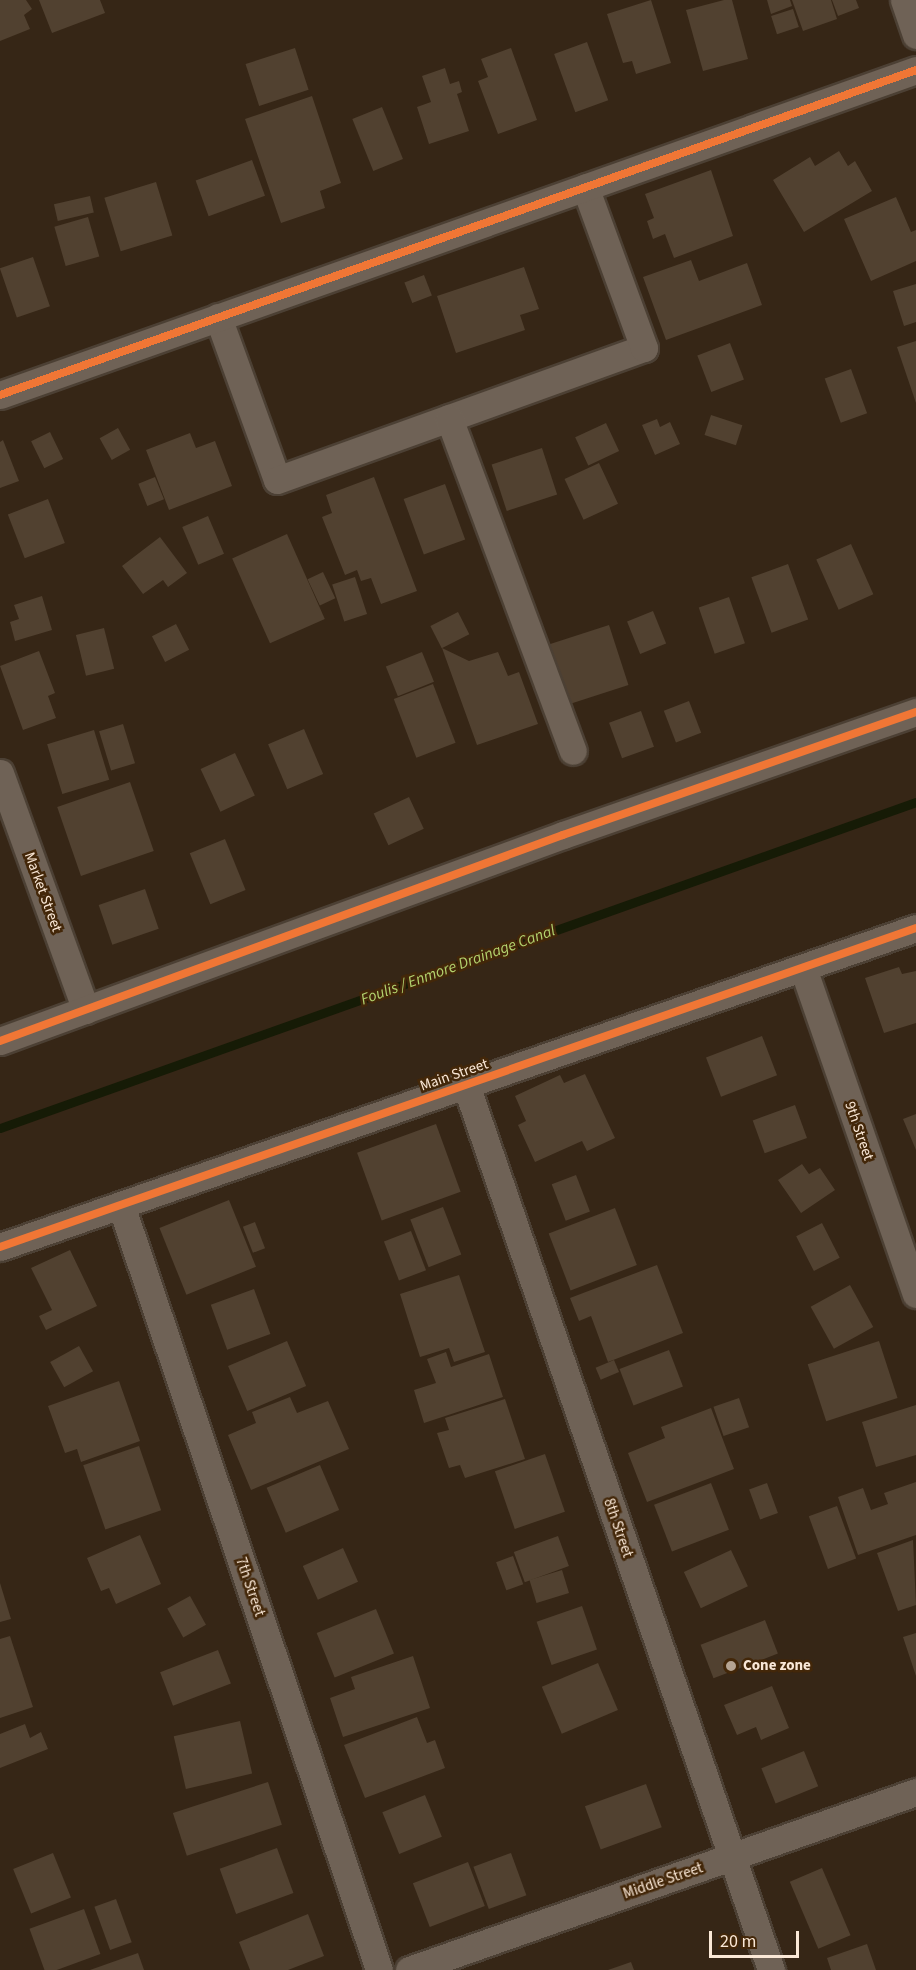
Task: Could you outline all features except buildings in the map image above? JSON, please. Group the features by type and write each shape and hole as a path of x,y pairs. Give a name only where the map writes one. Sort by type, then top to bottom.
{"street":[{"path":"904,0 916,35"},
{"path":"0,395 916,70"},
{"path":"218,317 277,480 644,348 585,187"},
{"path":"449,418 573,751"},
{"path":"0,1041 563,835 916,712"},
{"name":"Market Street","path":"0,773 86,1010"},
{"name":"Main Street","path":"0,1247 916,928"},
{"name":"9th Street","path":"803,968 916,1294"},
{"name":"8th Street","path":"466,1085 771,1970"},
{"name":"7th Street","path":"121,1205 379,1970"},
{"name":"Middle Street","path":"409,1970 916,1792"}],"waterway":[{"name":"Foulis / Enmore Drainage Canal","path":"0,1128 916,802"}],"cycle path":[{"path":"0,395 916,70"},
{"path":"0,1041 563,835 916,712"},
{"path":"0,1247 916,928"}],"place":[{"name":"Cone zone","path":"731,1666"}]}
